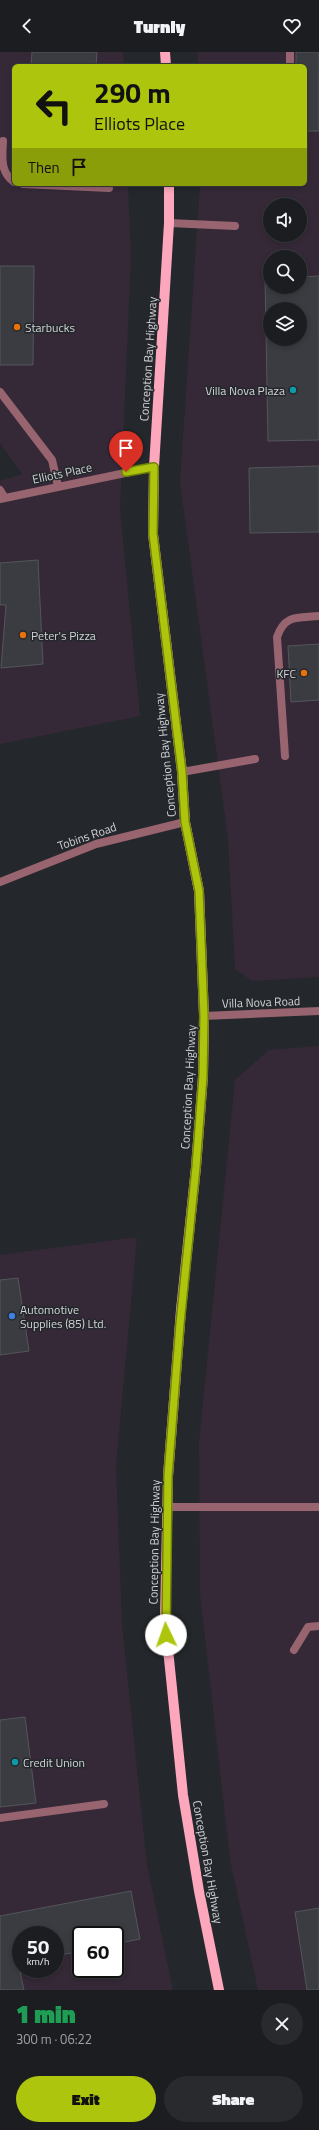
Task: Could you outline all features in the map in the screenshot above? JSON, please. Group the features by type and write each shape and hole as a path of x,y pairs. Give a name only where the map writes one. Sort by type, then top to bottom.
{"main road":[{"path":"165,52 166,64"},
{"name":"Conception Bay Highway","path":"169,186 170,224 154,467 153,534 182,772 185,822 199,891 204,1016 203,1076 196,1167 175,1379 168,1507 165,1620 178,1760 199,1891 219,1990"}],"street":[{"path":"290,52 290,64"},
{"path":"3,141 2,168 8,178 12,181"},
{"path":"66,186 109,188"},
{"path":"170,224 234,226"},
{"path":"0,392 52,460 58,486"},
{"name":"Elliots Place","path":"2,498 154,467"},
{"path":"0,490 2,498"},
{"path":"285,756 277,637 281,626 290,618 319,616"},
{"path":"182,772 255,759"},
{"name":"Tobins Road","path":"0,882 96,844 118,837 185,822"},
{"name":"Villa Nova Road","path":"204,1016 319,1011"},
{"path":"168,1507 319,1507"},
{"path":"294,1650 308,1627 319,1626"},
{"path":"0,1818 104,1804"}],"shaded area":[{"path":"0,52 123,52 124,64 12,64 12,186 128,186 131,257 120,509 140,716 0,744 0,481 22,474 0,443"},
{"name":"Villa Nova Plaza","path":"198,52 319,52 319,977 252,981 235,969 228,839 180,482 200,186 307,186 307,64 198,64"},
{"path":"319,1046 319,1990 258,1990 230,1860 200,1594 199,1442 235,1080 269,1050"},
{"path":"137,1237 116,1466 122,1624 147,1865 173,1990 0,1990 0,1255"}],"building":[{"path":"32,52 97,52 96,64 31,64"},
{"path":"296,52 319,52 319,131 307,131 307,64 296,64"},
{"name":"Starbucks","path":"0,266 34,266 33,365 0,365"},
{"name":"Villa Nova Plaza","path":"319,276 319,440 268,441 266,346 307,346 307,302 265,302 265,294 307,294 307,277"},
{"path":"319,466 319,532 250,533 249,468"},
{"name":"Peter's Pizza","path":"38,560 43,664 1,668 6,605 0,605 0,563"},
{"name":"KFC","path":"319,644 319,700 291,702 288,646"},
{"name":"Automotive Supplies (85) Ltd.","path":"18,1278 29,1351 0,1355 0,1280"},
{"name":"Credit Union","path":"25,1717 36,1803 0,1807 0,1720"},
{"path":"131,1891 140,1939 124,1942 124,1926 72,1926 72,1953 64,1954 64,1926 12,1926 12,1978 21,1978 24,1990 0,1990 0,1916"},
{"path":"319,1908 319,1990 307,1990 295,1912"}],"place":[{"name":"Starbucks","path":"17,327"},
{"name":"Villa Nova Plaza","path":"293,390"},
{"name":"Peter's Pizza","path":"23,635"},
{"name":"KFC","path":"304,673"},
{"name":"Automotive Supplies (85) Ltd.","path":"12,1316"},
{"name":"Credit Union","path":"15,1762"}],"route":[{"path":"126,472 154,467 153,534 182,772 185,822 199,891 204,1016 203,1076 196,1167 175,1379 168,1476 166,1635"}]}
